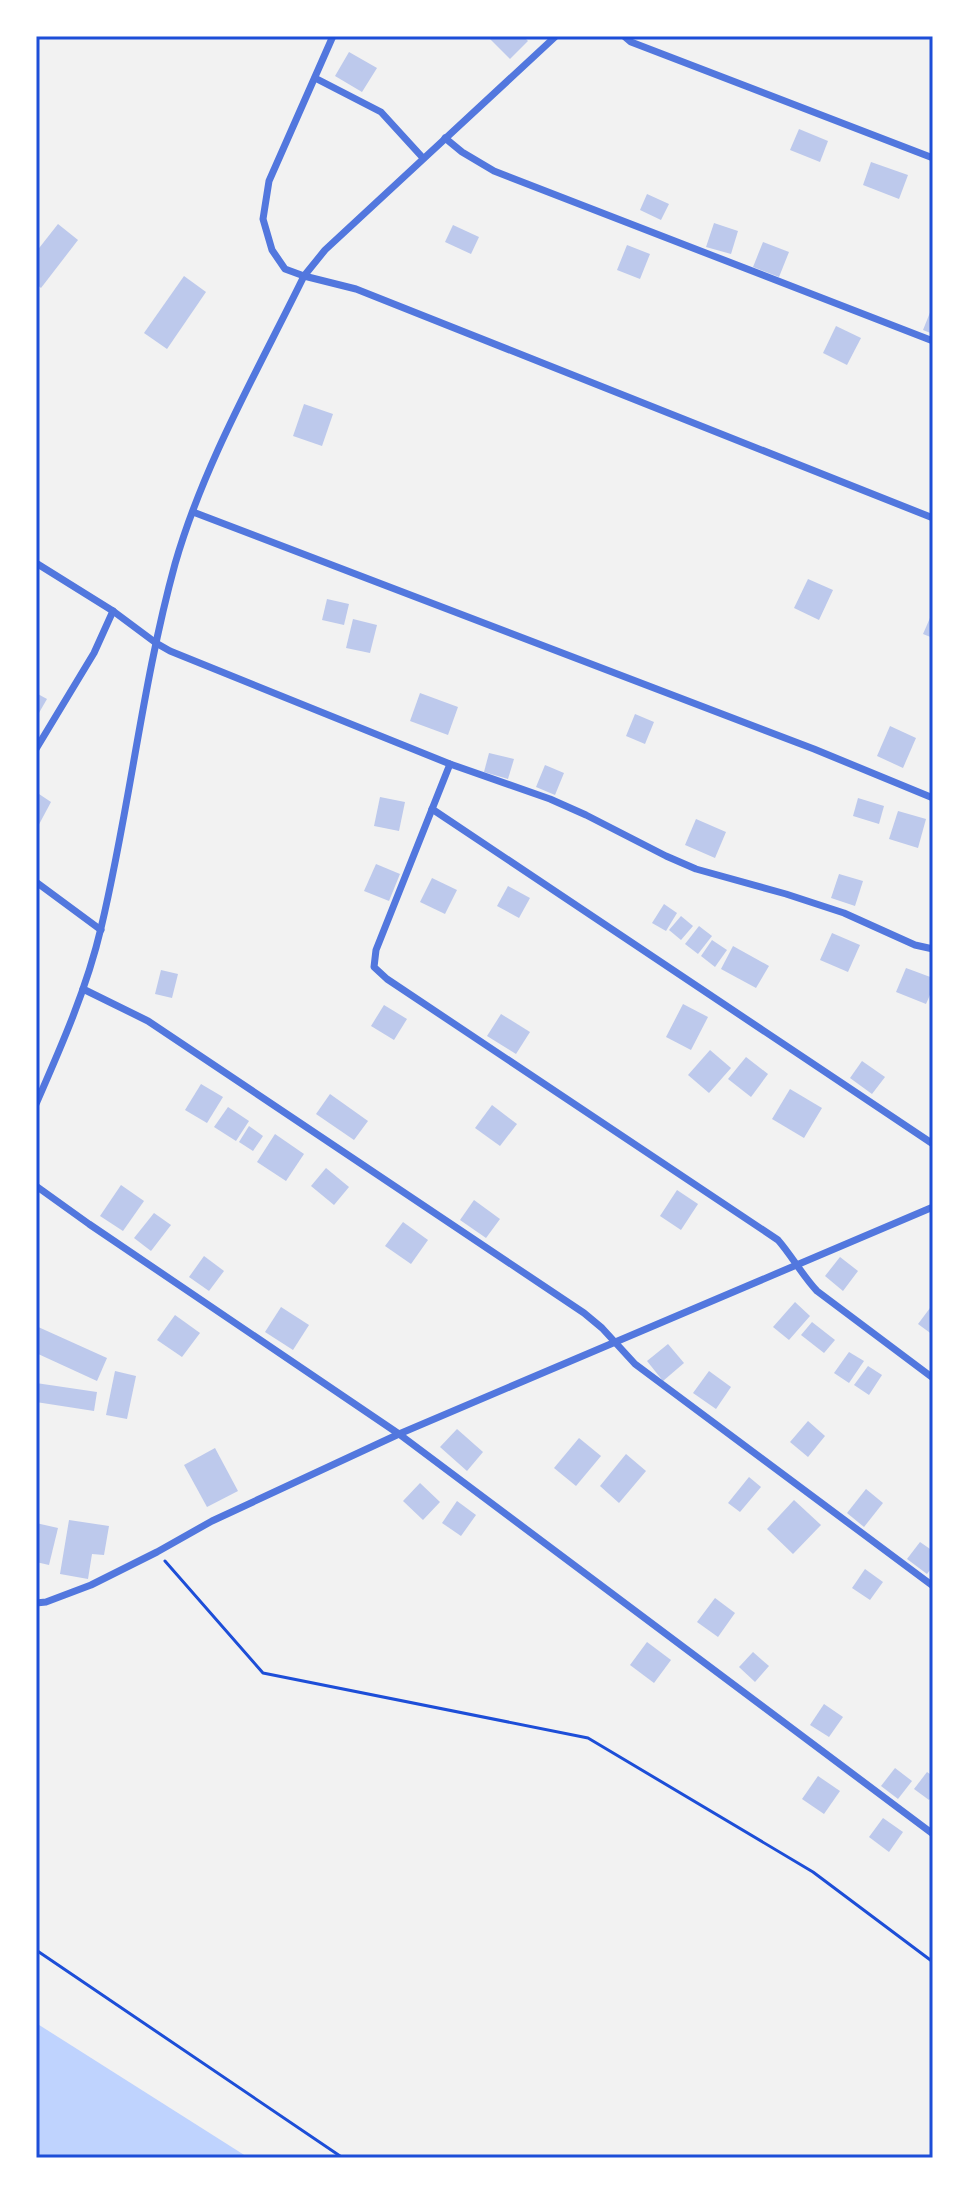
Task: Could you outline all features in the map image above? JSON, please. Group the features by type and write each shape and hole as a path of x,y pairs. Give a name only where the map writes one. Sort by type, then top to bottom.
{"street":[{"path":"333,36 269,181 263,219 272,250 285,269 356,289 933,518"},
{"path":"624,36 631,42 933,158"},
{"path":"36,1104 39,1090 83,989 101,930 156,643 175,565 212,462 304,276 325,250 553,37"},
{"path":"315,78 381,112 423,158"},
{"path":"445,138 494,171 933,341"},
{"path":"193,512 814,749 933,798"},
{"path":"36,563 170,651 450,764 574,810 696,869 844,913 915,945 933,949"},
{"path":"36,749 94,653 113,611"},
{"path":"450,764 376,950 374,967 387,979 778,1240 817,1291 933,1378"},
{"path":"432,809 933,1144"},
{"path":"36,882 101,930"},
{"path":"83,989 148,1021 584,1313 635,1364 933,1586"},
{"path":"36,1186 399,1434 933,1834"},
{"path":"36,1603 91,1585 212,1521 399,1434 933,1207"}],"path":[{"path":"157,1552 263,1673 588,1738 813,1872 933,1962"},
{"path":"36,1950 343,2158"}],"water":[{"path":"36,2023 249,2158 36,2158"}],"building":[{"path":"487,36 523,36 528,41 510,59"},
{"path":"349,52 377,68 362,92 335,76"},
{"path":"799,129 828,141 820,162 790,150"},
{"path":"871,162 908,175 899,199 863,185"},
{"path":"647,194 669,204 661,220 640,210"},
{"path":"714,223 738,231 731,254 706,247"},
{"path":"58,224 78,240 41,288 36,284 36,252"},
{"path":"453,225 479,237 471,254 445,242"},
{"path":"763,242 789,252 779,277 753,267"},
{"path":"627,245 650,254 640,279 617,270"},
{"path":"184,276 206,292 167,349 144,333"},
{"path":"933,305 933,334 923,330"},
{"path":"836,326 861,338 847,365 823,353"},
{"path":"304,404 333,414 322,446 293,436"},
{"path":"808,579 833,590 819,620 794,608"},
{"path":"327,599 349,604 344,625 322,620"},
{"path":"933,611 933,638 923,634"},
{"path":"353,619 377,625 370,653 346,648"},
{"path":"36,693 47,699 36,718"},
{"path":"420,693 458,707 448,735 410,721"},
{"path":"635,714 654,722 645,744 626,736"},
{"path":"890,726 916,738 903,768 877,756"},
{"path":"489,753 514,759 508,779 484,772"},
{"path":"545,765 564,773 555,795 536,787"},
{"path":"36,792 51,802 36,830"},
{"path":"380,797 405,802 399,831 374,826"},
{"path":"858,798 884,806 879,824 853,816"},
{"path":"898,811 926,819 918,848 889,839"},
{"path":"696,819 726,832 715,858 685,845"},
{"path":"376,864 400,874 389,901 364,891"},
{"path":"839,874 863,881 855,906 831,898"},
{"path":"432,878 457,890 445,914 420,902"},
{"path":"508,886 530,898 519,918 497,906"},
{"path":"664,904 677,913 666,931 652,923"},
{"path":"681,916 693,926 681,940 669,930"},
{"path":"699,926 712,936 698,954 685,944"},
{"path":"832,933 860,945 848,972 820,960"},
{"path":"712,940 727,950 715,967 701,956"},
{"path":"733,946 769,966 756,988 721,969"},
{"path":"906,968 933,978 933,988 926,1004 896,992"},
{"path":"161,970 178,974 172,998 155,994"},
{"path":"683,1004 708,1017 691,1050 666,1037"},
{"path":"384,1005 407,1019 394,1040 371,1026"},
{"path":"501,1014 530,1032 516,1054 487,1036"},
{"path":"710,1050 731,1068 709,1093 688,1075"},
{"path":"746,1057 768,1074 751,1097 728,1079"},
{"path":"862,1061 885,1077 872,1094 850,1078"},
{"path":"201,1084 223,1097 207,1123 185,1110"},
{"path":"790,1089 822,1108 804,1138 772,1119"},
{"path":"330,1094 368,1121 354,1140 316,1114"},
{"path":"492,1105 517,1124 500,1146 475,1128"},
{"path":"228,1107 249,1121 236,1141 214,1127"},
{"path":"249,1126 263,1136 253,1151 239,1142"},
{"path":"275,1134 304,1154 286,1181 257,1162"},
{"path":"326,1168 349,1187 334,1205 311,1186"},
{"path":"121,1185 144,1201 123,1231 100,1216"},
{"path":"677,1190 698,1204 681,1230 660,1216"},
{"path":"474,1200 500,1219 486,1238 460,1220"},
{"path":"154,1213 171,1225 151,1251 134,1238"},
{"path":"403,1222 428,1240 411,1264 385,1246"},
{"path":"204,1256 224,1271 209,1291 189,1277"},
{"path":"840,1257 858,1271 843,1291 825,1276"},
{"path":"795,1302 810,1316 789,1340 773,1327"},
{"path":"933,1304 933,1335 918,1324"},
{"path":"281,1307 309,1325 293,1350 265,1332"},
{"path":"175,1315 200,1333 182,1357 157,1340"},
{"path":"812,1322 835,1340 824,1353 801,1335"},
{"path":"36,1326 107,1358 97,1381 36,1353"},
{"path":"668,1344 684,1363 663,1381 647,1361"},
{"path":"849,1352 864,1361 849,1383 834,1373"},
{"path":"868,1366 882,1375 869,1395 854,1385"},
{"path":"115,1371 136,1376 127,1419 106,1415"},
{"path":"709,1371 731,1387 716,1409 693,1393"},
{"path":"36,1383 97,1392 94,1411 36,1402"},
{"path":"808,1421 825,1436 808,1457 790,1442"},
{"path":"457,1429 483,1452 467,1471 440,1447"},
{"path":"579,1438 601,1456 576,1486 554,1468"},
{"path":"215,1448 238,1491 207,1507 184,1465"},
{"path":"626,1454 646,1471 619,1503 600,1486"},
{"path":"749,1477 761,1487 740,1512 728,1503"},
{"path":"420,1483 440,1502 423,1520 403,1501"},
{"path":"866,1489 883,1503 864,1527 847,1513"},
{"path":"794,1500 821,1525 793,1554 767,1529"},
{"path":"457,1501 476,1515 461,1536 442,1523"},
{"path":"69,1520 109,1526 104,1555 92,1554 88,1579 60,1574"},
{"path":"36,1523 58,1528 49,1565 36,1562"},
{"path":"920,1542 933,1551 933,1566 927,1574 907,1559"},
{"path":"865,1569 883,1582 870,1600 852,1588"},
{"path":"715,1598 735,1613 718,1637 697,1622"},
{"path":"647,1642 671,1660 654,1683 630,1665"},
{"path":"753,1652 769,1666 755,1682 739,1667"},
{"path":"824,1704 843,1717 829,1737 810,1725"},
{"path":"895,1768 912,1781 898,1799 881,1786"},
{"path":"927,1772 933,1776 933,1795 929,1800 914,1789"},
{"path":"818,1776 840,1791 824,1814 802,1799"},
{"path":"883,1818 903,1832 889,1852 869,1837"}]}
